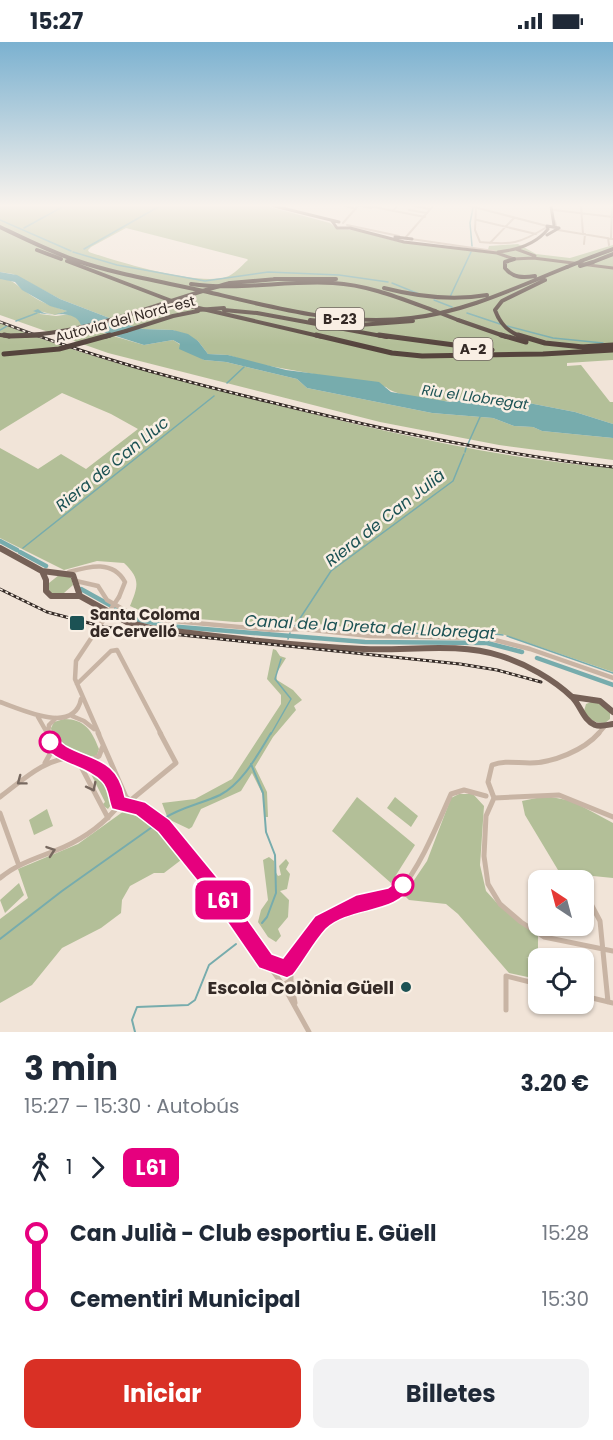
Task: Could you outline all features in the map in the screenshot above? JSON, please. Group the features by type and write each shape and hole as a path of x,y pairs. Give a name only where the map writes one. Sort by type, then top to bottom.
{"highway":[{"name":"B-23","path":"49,252 67,261 323,320 369,323 415,321 456,311 545,280 605,252"},
{"name":"B-23","path":"57,252 76,260 322,316 386,320 456,311"},
{"name":"B-23","path":"466,308 567,266 593,262 613,254"},
{"path":"514,259 506,261 505,268 509,274 520,277 533,277 567,266"},
{"name":"A-2","path":"76,260 210,287 236,288 332,283 366,287 395,295 435,311"},
{"path":"67,261 177,303 392,353 440,356 613,350"},
{"path":"274,279 346,280 423,297 449,299 495,292 567,266"},
{"name":"Autovia del Nord-est","path":"0,335 42,336 78,330 230,283 274,279 322,280 366,285 518,340 601,349"},
{"path":"545,280 500,302 495,310 498,321 519,336 537,341 583,347"},
{"path":"224,309 359,325 415,321"},
{"name":"Autovia del Nord-est","path":"2,354 69,348 184,313 224,309 454,348 540,352 601,349 613,345"}],"main road":[{"path":"499,252 504,253"},
{"path":"500,252 514,259 524,258 613,267"},
{"path":"524,252 526,255 524,258"},
{"path":"526,252 613,267"},
{"path":"0,548 42,571 67,573 76,582 80,596"},
{"path":"42,571 47,583"},
{"path":"57,574 47,583 45,589 48,594 55,597 80,596 127,622 153,628 356,648 456,650 487,653 526,667 572,697 591,723 611,718 601,700 572,697"},
{"path":"64,596 76,582"},
{"path":"582,708 587,699"}],"street":[{"path":"67,573 100,566 122,576 125,584 119,597 76,661 76,685 127,797 164,826 214,887 279,978 309,1032"},
{"path":"84,568 76,582 92,583 98,586 106,600 126,610 162,620 272,630 303,629 370,636 487,638 613,678"},
{"path":"0,878 18,863 64,846 108,818 127,797 176,763 119,651 108,653 76,685"},
{"path":"71,716 80,708 81,695"},
{"path":"0,702 38,717 71,716 84,721 97,732"},
{"path":"38,717 50,742 50,754 42,765"},
{"path":"47,734 49,725 56,718"},
{"path":"611,718 585,748 560,757 533,762 494,763 488,773 490,797 485,815 483,866 485,882 492,894 536,933 613,951"},
{"path":"591,723 595,735"},
{"path":"50,742 60,751 89,762 111,780 117,802 140,807"},
{"path":"89,762 99,756 103,745"},
{"path":"0,797 42,765 58,758 76,757"},
{"path":"76,757 108,818"},
{"path":"279,978 279,974 321,922 356,903 393,896 398,892 428,845 451,794 464,790 490,797 550,794 579,802 613,819"},
{"path":"117,798 127,797"},
{"path":"0,813 18,863"},
{"path":"594,910 600,921 611,1002 594,998"},
{"path":"266,962 291,973 296,1007"},
{"path":"506,1010 506,976 528,982"},
{"path":"283,985 291,980"}],"green space":[{"path":"0,252 90,252 178,276 213,279 229,276 248,260 220,252 533,252 570,258 589,252 613,252 613,360 567,363 567,366 581,365 610,402 613,402 613,424 575,412 471,392 463,399 453,401 422,399 391,391 386,387 253,363 228,355 208,354 198,341 173,330 143,329 125,324 60,299 13,274 0,272"},
{"path":"0,279 11,281 40,301 68,311 55,315 39,311 40,314 56,316 70,314 103,333 144,345 173,340 204,360 226,362 297,379 307,388 432,413 493,418 514,426 533,427 542,431 613,438 613,460 499,445 380,422 108,353 0,315"},
{"path":"0,323 129,366 348,422 479,450 613,468 613,672 502,634 346,627 288,621 235,622 150,615 130,606 136,583 133,574 124,563 97,561 64,570 0,538 0,448 38,469 61,454 86,469 138,429 111,414 62,393 0,431"},
{"path":"59,575 71,577 73,585 64,593 52,594 48,589 49,583"},
{"path":"273,649 286,658 276,674 277,680 293,690 302,700 294,706 296,710 273,737 255,767 267,792 268,817 265,817 263,795 252,773 241,791 201,809 189,829 168,819 162,803 195,799 232,779 281,704 281,695 267,679"},
{"path":"596,700 610,712 610,719 605,723 593,720 584,711 586,704"},
{"path":"64,719 77,721 87,727 99,749 97,755 80,756 53,741 51,728 54,722"},
{"path":"81,763 95,769 108,780 113,794 108,809 102,805 105,802 89,770 86,772"},
{"path":"459,794 473,794 484,806 480,865 486,891 528,928 528,936 538,936 538,948 528,948 528,957 526,957 528,958 528,977 509,973 458,914 446,904 409,900 404,895 427,861 451,798"},
{"path":"546,796 572,801 613,823 613,878 594,876 594,870 558,870 525,815 522,801"},
{"path":"357,797 415,845 391,883 332,831"},
{"path":"395,797 418,816 411,827 387,808"},
{"path":"47,809 53,826 34,835 29,820"},
{"path":"124,811 158,830 185,857 164,873 154,873 130,886 122,900 121,913 101,928 62,948 32,985 0,1003 0,919 28,898 18,869 78,844"},
{"path":"269,857 274,861 278,876 281,875 279,866 286,859 289,863 286,869 290,874 287,889 280,891 289,900 288,917 278,929 281,936 276,942 268,937 258,922 261,910 268,900 263,860"},
{"path":"19,883 24,895 5,913 0,900"}],"water":[{"name":"Riu el Llobregat","path":"0,272 17,275 60,299 125,324 143,329 173,330 188,334 198,341 208,354 228,355 286,370 379,382 391,392 450,402 462,400 471,392 575,412 613,424 613,438 542,431 533,427 514,426 493,418 432,413 307,388 297,379 226,362 204,360 179,349 180,344 173,340 144,345 81,325 73,316 47,314 33,311 38,309 52,314 67,311 50,306 22,290 15,282 0,279"}],"waterway":[{"path":"74,252 117,265 205,281 268,272 339,275 388,282"},
{"path":"450,297 471,252"},
{"path":"392,283 419,294"},
{"path":"434,300 452,307"},
{"path":"16,321 37,313"},
{"path":"467,313 500,324"},
{"path":"0,330 7,326"},
{"path":"507,326 553,338 603,343"},
{"path":"227,383 244,367"},
{"name":"Riera de Can Lluc","path":"23,548 214,396"},
{"name":"Riera de Can Julià","path":"467,446 480,417"},
{"name":"Riera de Can Julià","path":"465,452 466,448"},
{"name":"Riera de Can Julià","path":"295,626 331,571 453,481 464,454"},
{"name":"Canal de la Dreta del Llobregat","path":"0,541 17,550"},
{"name":"Canal de la Dreta del Llobregat","path":"20,552 46,566"},
{"name":"Canal de la Dreta del Llobregat","path":"81,589 135,619 168,626 365,642 487,643 522,652"},
{"path":"395,634 477,632 503,635"},
{"name":"Canal de la Dreta del Llobregat","path":"288,639 290,633"},
{"path":"507,636 613,673"},
{"name":"Canal de la Dreta del Llobregat","path":"537,658 613,685"},
{"path":"271,734 291,699 275,679 281,659"},
{"path":"163,819 228,790 249,767 271,733"},
{"name":"Riera de Can Julià","path":"251,764 263,793 266,832 275,855 276,893 267,917 262,923"},
{"path":"0,939 62,891 155,825"},
{"name":"Riera de Can Julià","path":"135,1032 132,1020 137,1007 188,1005 195,1000 209,965 236,944"}],"railway":[{"path":"0,322 66,346 134,366 312,412 483,448 613,467"},
{"path":"0,589 47,612 104,627 460,664 497,670 541,682"}],"bus line":[{"name":"L61","path":"50,742 60,751 89,762 108,776 115,786 118,803 140,807 164,826 214,887 266,962 287,969 321,922 356,903 393,896 403,885"}],"place":[{"name":"Santa Coloma de Cervelló","path":"77,623"},
{"name":"Escola Colònia Güell","path":"406,987"}]}
